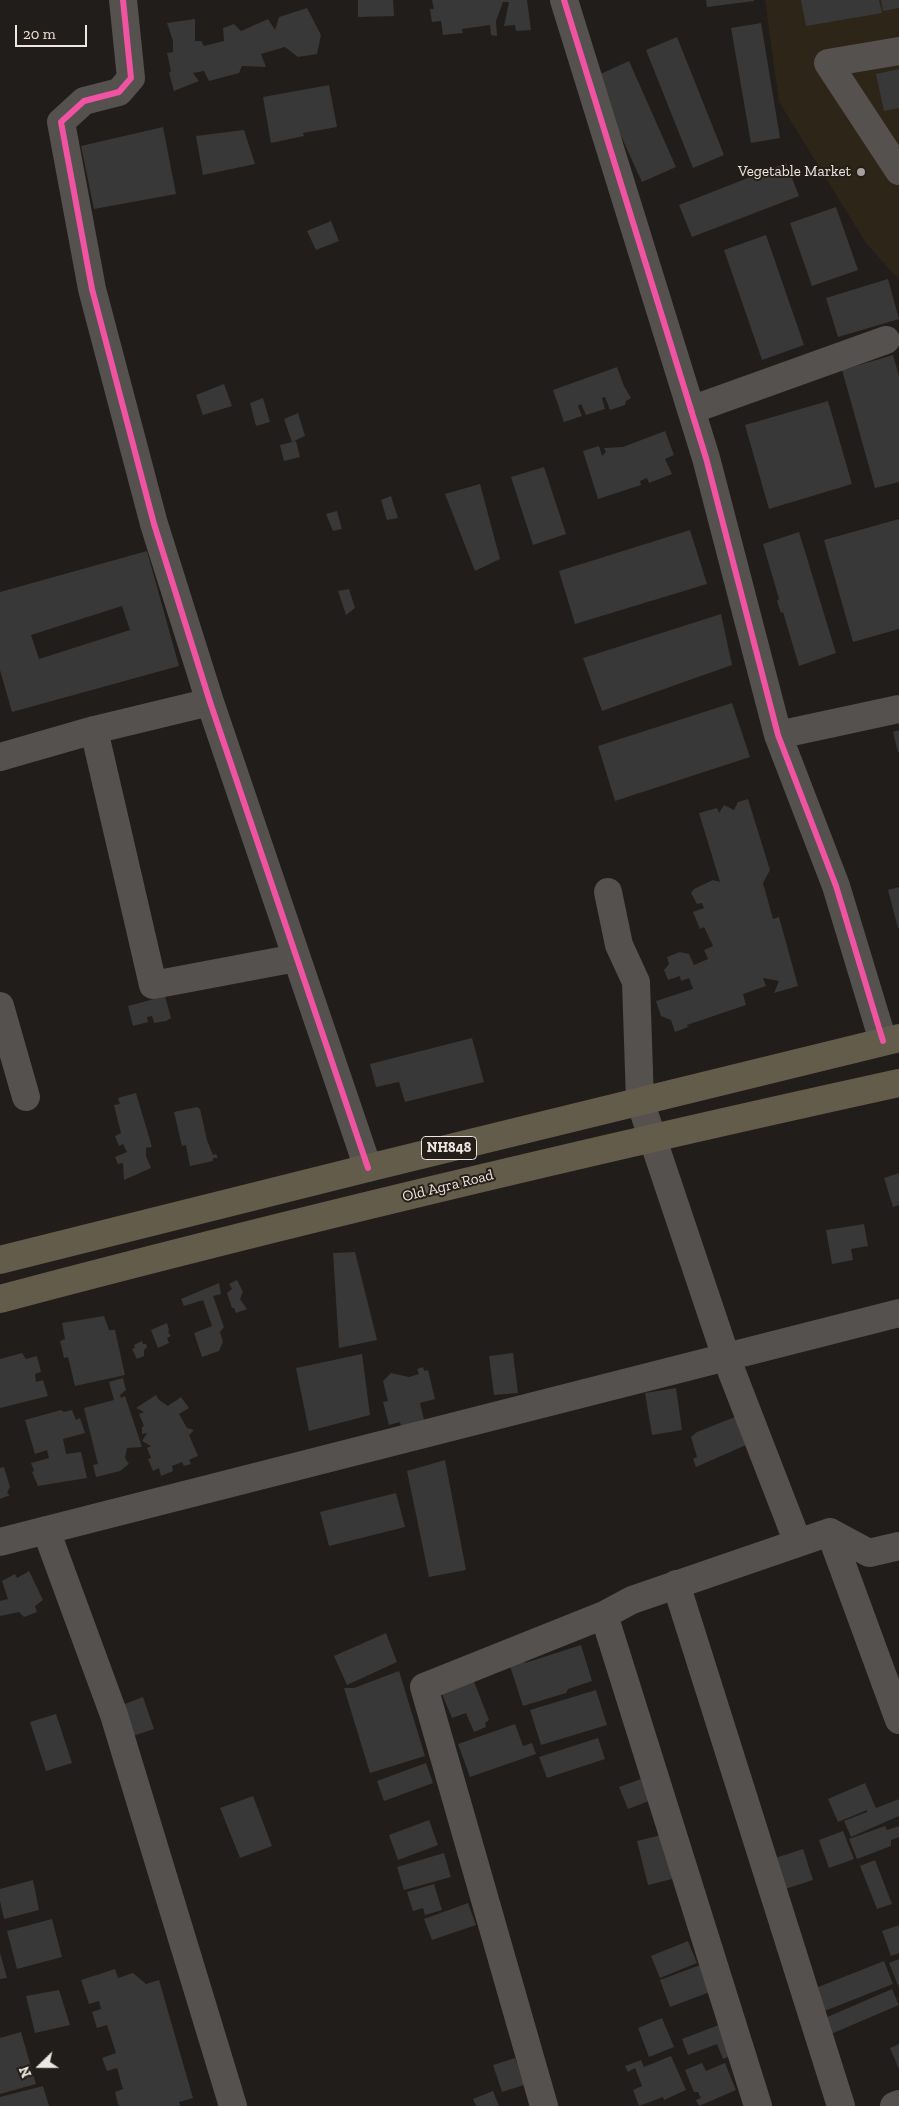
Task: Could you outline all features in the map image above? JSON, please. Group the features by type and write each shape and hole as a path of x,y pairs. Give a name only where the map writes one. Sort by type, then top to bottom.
{"highway":[{"path":"891,1040 896,1083"},
{"name":"NH848","path":"0,1260 891,1040"},
{"name":"Old Agra Road","path":"0,1299 240,1236 652,1137 896,1083"}],"street":[{"path":"122,0 131,78 119,92 84,101 61,122 92,289 154,524 210,702 368,1168"},
{"path":"564,0 706,458 778,735 836,886 891,1040"},
{"path":"899,51 828,63 899,171"},
{"path":"691,410 886,340"},
{"path":"0,757 94,730 210,702"},
{"path":"778,735 899,709"},
{"path":"94,730 153,985 296,958"},
{"path":"608,892 619,945 636,982 640,1101 726,1357 798,1543"},
{"path":"0,1006 26,1097"},
{"path":"0,1542 899,1313"},
{"path":"46,1530 114,1715 233,2106"},
{"path":"830,1532 899,1720"},
{"path":"544,2106 424,1687 604,1615 632,1600 830,1532 869,1553 899,1546"},
{"path":"676,1584 840,2106"},
{"path":"604,1615 758,2106"},
{"path":"894,2106 899,2104"}],"shaded area":[{"name":"Vegetable Market","path":"765,0 899,0 899,280 866,243 779,102"}],"building":[{"path":"358,0 393,0 394,16 358,17"},
{"path":"432,0 527,0 531,30 516,31 515,25 504,26 509,2 503,2 496,21 497,36 491,35 490,25 462,29 463,33 443,35 441,21 432,22 430,9 434,9"},
{"path":"706,0 754,0 754,1 707,7"},
{"path":"801,0 879,0 882,13 806,26"},
{"path":"881,0 899,0 899,8 883,11"},
{"path":"307,8 321,35 317,54 298,57 285,47 261,54 266,67 242,66 239,73 209,81 204,71 193,73 199,81 174,91 169,73 171,71 167,53 173,52 173,41 167,23 195,19 195,41 201,41 204,46 224,41 223,28 234,24 241,31 268,19 275,30 279,17"},
{"path":"761,23 780,138 751,143 731,28"},
{"path":"677,37 724,155 693,168 646,50"},
{"path":"629,61 676,167 642,182 594,77"},
{"path":"899,69 899,108 884,111 876,74"},
{"path":"329,85 337,127 303,133 304,136 271,143 263,97"},
{"path":"163,127 176,194 94,209 81,146"},
{"path":"244,130 255,164 203,175 196,136"},
{"path":"786,163 799,196 692,237 679,205"},
{"path":"836,207 858,270 812,286 790,223"},
{"path":"331,221 339,241 316,250 307,231"},
{"path":"766,235 804,345 762,360 724,250"},
{"path":"888,279 899,319 838,337 826,298"},
{"path":"893,355 899,376 899,482 875,488 842,370"},
{"path":"617,367 631,398 626,401 625,405 610,410 605,397 602,398 605,409 586,415 581,404 578,406 582,416 564,422 553,390"},
{"path":"224,384 232,406 203,415 196,395"},
{"path":"263,398 270,422 256,426 250,403"},
{"path":"828,401 852,484 769,509 745,425"},
{"path":"298,413 305,436 292,442 284,419"},
{"path":"665,431 674,455 665,459 672,474 649,483 647,478 640,481 641,485 598,499 583,451 599,446 602,456 606,452 604,448 623,447"},
{"path":"296,441 300,457 284,461 280,445"},
{"path":"544,467 566,534 533,545 511,477"},
{"path":"480,484 500,559 475,571 445,494"},
{"path":"391,496 398,518 387,520 381,500"},
{"path":"337,511 342,529 333,531 326,514"},
{"path":"899,519 899,629 853,642 824,540"},
{"path":"690,530 707,584 575,624 559,571"},
{"path":"799,532 836,653 799,666 783,612 781,613 777,601 779,599 763,544"},
{"path":"147,551 179,666 12,712 0,670 0,592","holes":["122,606 130,630 39,659 31,635"]},
{"path":"349,589 355,608 346,615 338,591"},
{"path":"721,614 732,665 602,711 583,658"},
{"path":"732,703 750,757 615,801 598,746"},
{"path":"899,730 899,752 898,752 893,732"},
{"path":"748,799 770,870 763,883 773,919 779,917 798,986 774,993 779,981 763,978 766,986 743,994 746,1005 687,1025 688,1027 675,1032 671,1020 661,1016 656,1001 693,989 689,978 681,981 680,976 668,980 664,970 669,964 667,957 680,952 689,954 694,965 708,959 704,950 713,946 704,927 700,929 693,912 704,908 702,903 697,904 691,893 694,889 713,880 720,882 699,813 717,808 719,813 724,805 734,810 738,802"},
{"path":"899,887 899,928 898,928 888,890"},
{"path":"165,996 171,1018 154,1023 152,1016 147,1017 148,1022 133,1026 128,1006"},
{"path":"472,1038 484,1082 405,1102 399,1082 376,1087 370,1064"},
{"path":"136,1093 152,1147 146,1148 146,1156 151,1168 124,1180 123,1163 118,1164 115,1157 127,1152 123,1144 119,1146 115,1136 121,1133 114,1105 120,1104 118,1098"},
{"path":"197,1107 200,1109 207,1140 213,1155 216,1154 218,1158 213,1158 213,1161 190,1166 186,1145 182,1146 174,1112"},
{"path":"899,1173 899,1205 893,1207 884,1178"},
{"path":"864,1224 868,1246 851,1249 853,1260 832,1264 826,1230"},
{"path":"355,1252 377,1340 339,1348 333,1253"},
{"path":"237,1280 243,1292 240,1299 247,1309 236,1313 234,1308 232,1308 227,1293 232,1289 229,1284"},
{"path":"219,1283 221,1294 213,1296 224,1327 220,1332 223,1342 219,1351 202,1357 194,1333 212,1326 203,1300 184,1306 181,1299"},
{"path":"104,1316 109,1330 115,1330 125,1375 75,1386 68,1357 64,1358 60,1341 65,1339 62,1323"},
{"path":"167,1323 168,1332 171,1336 167,1338 169,1343 158,1348 151,1330"},
{"path":"142,1341 147,1347 144,1350 144,1356 137,1359 132,1349 135,1348 134,1345"},
{"path":"22,1353 26,1359 37,1356 41,1372 35,1374 36,1382 43,1380 48,1396 0,1408 0,1359"},
{"path":"513,1353 518,1393 494,1395 489,1356"},
{"path":"362,1354 370,1415 309,1431 296,1368"},
{"path":"423,1367 424,1371 428,1370 435,1399 420,1403 424,1420 401,1426 400,1422 389,1425 383,1402 388,1401 383,1381 391,1373 409,1377 419,1374 417,1369"},
{"path":"123,1378 126,1390 120,1395 121,1398 125,1396 142,1447 127,1448 125,1458 129,1464 120,1471 96,1477 93,1465 98,1464 84,1408 114,1400 109,1382"},
{"path":"676,1388 682,1430 652,1435 645,1393"},
{"path":"156,1395 159,1400 168,1406 181,1397 189,1408 179,1414 187,1428 194,1430 189,1435 198,1456 189,1460 191,1464 184,1466 182,1462 172,1466 173,1471 161,1476 159,1468 153,1471 148,1459 151,1458 147,1448 151,1446 142,1441 147,1433 142,1434 142,1427 144,1426 139,1414 144,1412 136,1408"},
{"path":"61,1410 64,1412 72,1410 76,1420 80,1418 85,1433 63,1439 66,1454 81,1452 87,1478 38,1486 32,1472 34,1471 31,1463 49,1458 47,1450 35,1454 25,1420"},
{"path":"735,1417 746,1445 696,1467 693,1459 697,1457 691,1437 697,1432"},
{"path":"445,1460 466,1570 429,1577 407,1471"},
{"path":"4,1467 10,1487 7,1493 10,1495 0,1499 0,1468"},
{"path":"396,1493 405,1527 329,1546 320,1512"},
{"path":"29,1571 43,1600 35,1606 37,1612 24,1617 19,1612 0,1616 0,1601 8,1599 2,1581 15,1574 17,1578"},
{"path":"386,1633 397,1662 347,1685 334,1656"},
{"path":"581,1645 592,1681 568,1689 566,1693 523,1706 508,1660 522,1655 525,1663"},
{"path":"399,1671 425,1756 370,1773 344,1688 354,1688"},
{"path":"471,1674 489,1720 485,1723 486,1727 474,1732 466,1713 452,1718 439,1687"},
{"path":"596,1690 607,1725 541,1745 530,1710"},
{"path":"143,1697 154,1729 133,1736 122,1705"},
{"path":"56,1714 72,1763 46,1771 30,1722"},
{"path":"515,1724 523,1746 532,1743 536,1754 470,1777 458,1744"},
{"path":"598,1738 605,1759 547,1778 539,1757"},
{"path":"426,1763 433,1783 384,1801 377,1781"},
{"path":"641,1779 649,1801 628,1809 619,1787"},
{"path":"865,1783 876,1808 899,1799 899,1816 851,1837 844,1821 867,1812 867,1810 838,1822 828,1799"},
{"path":"253,1796 272,1846 240,1858 220,1808"},
{"path":"429,1820 438,1845 398,1860 389,1835"},
{"path":"885,1826 887,1830 899,1826 899,1837 891,1840 891,1846 857,1859 849,1839"},
{"path":"843,1831 854,1859 829,1868 819,1840"},
{"path":"665,1834 676,1878 648,1885 637,1841"},
{"path":"803,1849 813,1880 779,1891 769,1860"},
{"path":"444,1853 451,1877 404,1890 397,1867"},
{"path":"875,1860 892,1904 877,1909 860,1866"},
{"path":"33,1880 39,1910 4,1919 0,1901 0,1889"},
{"path":"434,1884 442,1910 425,1915 423,1908 413,1911 407,1892"},
{"path":"468,1903 476,1925 432,1940 424,1919"},
{"path":"52,1919 62,1957 17,1969 7,1931"},
{"path":"899,1925 899,1953 891,1956 882,1931"},
{"path":"688,1941 697,1963 660,1978 651,1956"},
{"path":"0,1953 7,1978 0,1979"},
{"path":"899,1959 899,1988 889,1963"},
{"path":"884,1961 893,1984 822,2012 813,1989"},
{"path":"700,1965 710,1992 670,2007 660,1980"},
{"path":"115,1969 118,1978 133,1973 146,1984 159,1980 193,2098 179,2102 180,2106 120,2106 118,2104 115,2092 123,2089 117,2068 107,2071 102,2058 116,2053 107,2025 97,2028 92,2012 101,2009 99,2001 89,2004 81,1980"},
{"path":"892,1989 899,2005 831,2034 825,2018"},
{"path":"59,1990 70,2025 35,2033 26,1996"},
{"path":"662,2018 674,2047 649,2057 638,2028"},
{"path":"724,2023 736,2054 723,2059 717,2044 688,2055 682,2039"},
{"path":"21,2032 36,2084 0,2094 0,2038"},
{"path":"899,2044 899,2069 890,2048"},
{"path":"671,2056 686,2090 664,2100 663,2097 639,2106 633,2090 642,2086 635,2068 628,2072 625,2066 641,2060 644,2067"},
{"path":"515,2058 524,2085 502,2092 493,2065"},
{"path":"702,2063 706,2071 725,2063 736,2090 699,2106 696,2100 701,2098 698,2092 694,2092 685,2070"},
{"path":"43,2086 49,2106 0,2106 0,2097"},
{"path":"493,2091 499,2106 476,2106 473,2099"}],"cycle path":[{"path":"123,0 131,78 119,92 84,101 61,122 92,289 154,524 210,702 368,1168"},
{"path":"564,0 706,458 778,735 836,886 883,1041"}],"place":[{"name":"Vegetable Market","path":"861,172"}]}
